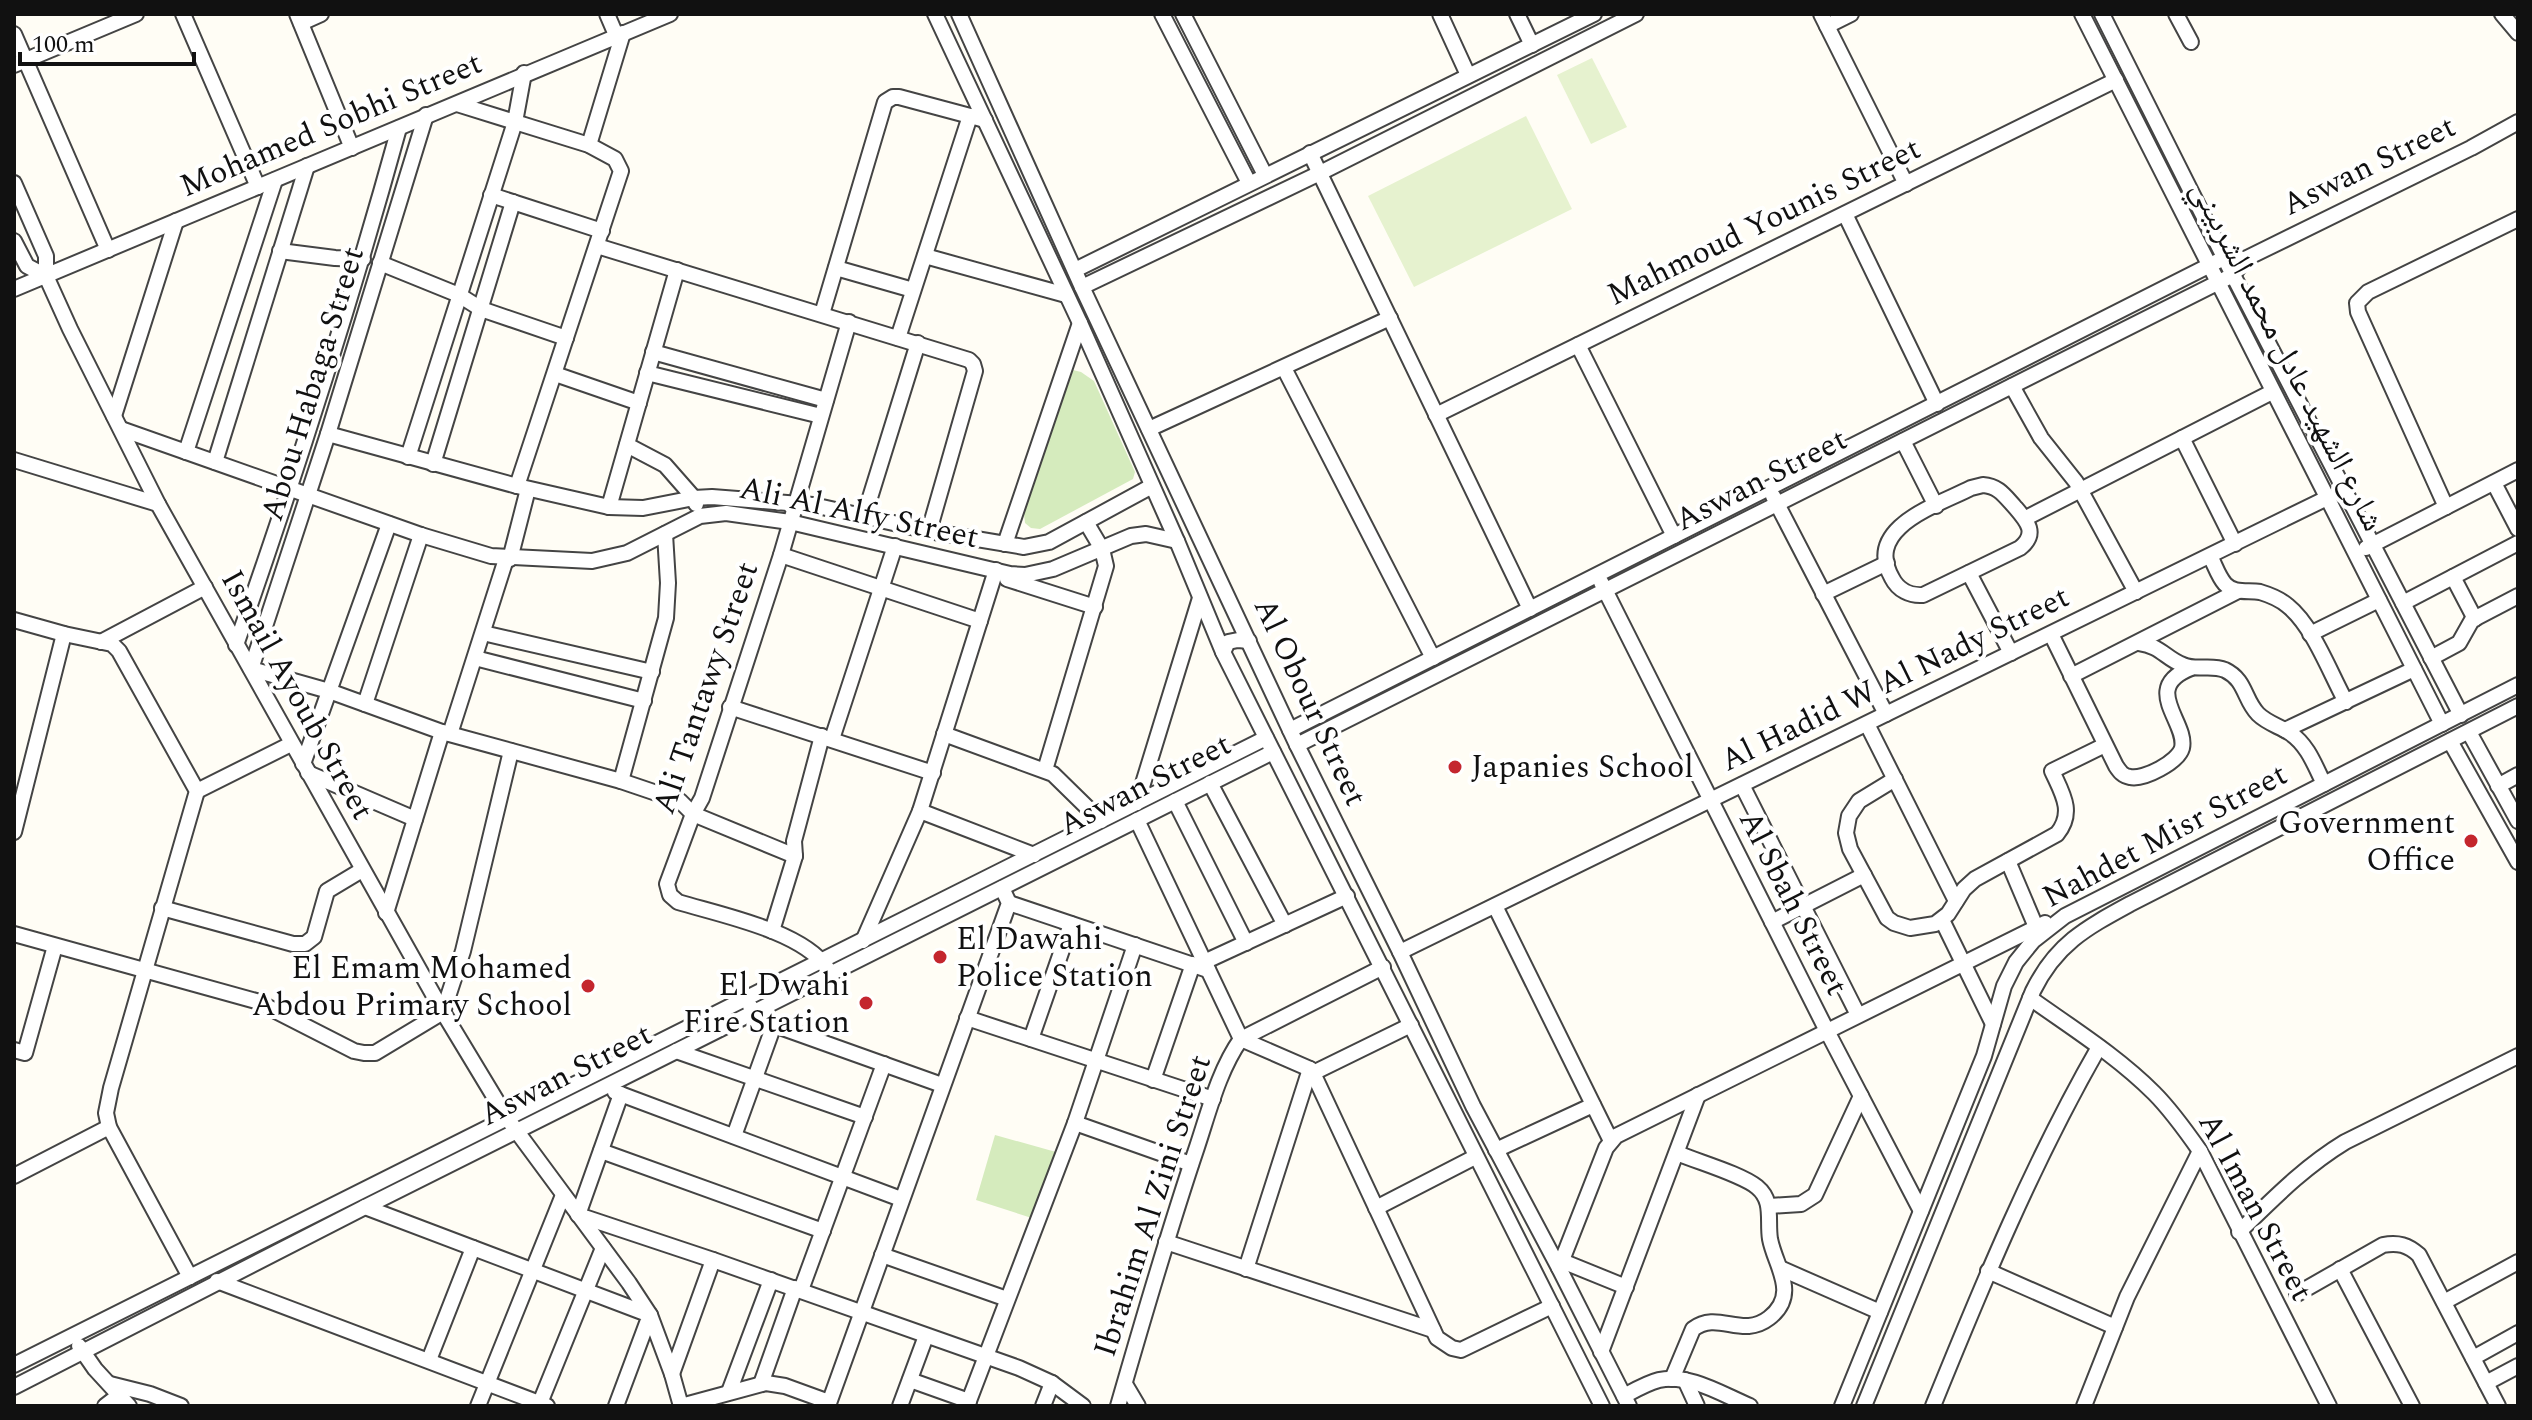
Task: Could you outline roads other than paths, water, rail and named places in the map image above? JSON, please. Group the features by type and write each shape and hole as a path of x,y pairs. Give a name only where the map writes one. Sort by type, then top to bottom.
{"street":[{"path":"20,63 136,14"},
{"path":"183,14 258,187"},
{"path":"321,14 299,18 352,148"},
{"path":"589,145 619,34 607,14"},
{"name":"Mohamed Sobhi Street","path":"14,289 670,14"},
{"name":"Al Obour Street","path":"935,14 970,91 977,118 1080,323 1223,652 1602,1406"},
{"name":"Al Obour Street","path":"959,14 1082,287 1297,745 1496,1150 1560,1264 1626,1401"},
{"path":"1162,14 1249,183"},
{"path":"1183,14 1265,175"},
{"path":"1440,14 1468,75"},
{"path":"1517,14 1532,45"},
{"path":"1075,270 1594,14"},
{"path":"1082,287 1320,173 1636,14"},
{"path":"1851,14 1824,20 1906,184"},
{"name":"شارع الشهيد عادل محمد الشربيني","path":"2082,14 2442,724"},
{"name":"شارع الشهيد عادل محمد الشربيني","path":"2102,14 2224,258 2461,715"},
{"path":"2176,14 2191,42"},
{"path":"2502,14 2518,33"},
{"path":"14,34 20,63 108,250"},
{"path":"955,57 965,56 973,44"},
{"path":"408,457 515,122 524,73"},
{"name":"Mahmoud Younis Street","path":"1436,415 2116,80"},
{"path":"970,91 979,85 991,85"},
{"path":"822,314 885,102 899,97 977,118 898,338"},
{"path":"386,913 415,819 508,559 523,488 555,374 621,171 615,159 589,145 457,104"},
{"name":"Abou Habaga Street","path":"251,669 328,434 426,115"},
{"name":"Aswan Street","path":"1297,745 2233,275 2245,259 2518,122"},
{"name":"Abou Habaga Street","path":"236,645 291,489 363,259 399,128"},
{"path":"1310,153 1530,609"},
{"path":"215,462 307,166"},
{"path":"186,452 275,180"},
{"path":"14,183 46,256 46,276 27,266 14,241"},
{"path":"491,195 602,231"},
{"path":"433,464 513,202"},
{"path":"1845,214 1937,404"},
{"path":"2446,507 2358,312 2359,300 2368,292 2518,219"},
{"path":"118,423 176,221"},
{"path":"597,246 969,360 975,371 929,531"},
{"path":"280,251 363,259"},
{"path":"925,256 1066,295"},
{"name":"Aswan Street","path":"1290,730 2224,258 2245,259"},
{"path":"380,263 459,295 481,309 566,338"},
{"path":"836,268 913,290"},
{"path":"609,507 677,270"},
{"name":"Ismail Ayoub Street","path":"46,276 158,504 443,1012 507,1118 650,1315 681,1406"},
{"path":"1149,429 1390,318"},
{"name":"Ali Tantawy Street","path":"826,967 808,948 772,931 678,902 670,895 667,884 702,798 781,555 849,322"},
{"path":"1005,544 1080,323"},
{"path":"864,517 918,343"},
{"path":"1578,345 1674,536"},
{"path":"653,352 826,400"},
{"path":"1284,368 1433,658"},
{"path":"647,373 821,416"},
{"path":"555,374 639,403"},
{"path":"2012,386 2037,432 2081,490 2136,592"},
{"path":"2026,518 2272,392"},
{"name":"Ali Al Alfy Street","path":"118,423 186,452 389,524 508,559 592,561 627,553 700,516 726,513 790,522 1010,574 1039,573 1131,536 1146,534 1177,541"},
{"name":"Ali Al Alfy Street","path":"328,434 523,488 609,507 643,508 712,497 813,505 929,531 1024,547 1049,542 1152,486"},
{"path":"2182,438 2235,544"},
{"path":"1903,441 1936,506"},
{"path":"627,445 665,465 694,498 700,516"},
{"path":"14,460 158,504"},
{"path":"2355,553 2518,470"},
{"path":"2494,483 2518,529"},
{"path":"1977,486 2000,490 2026,518 2030,532 2024,545 1923,595 1915,596 1896,584 1887,563 1887,548 1897,528 1977,486"},
{"path":"1768,489 1886,714"},
{"name":"Al Hadid W Al Nady Street","path":"1400,952 2327,498"},
{"path":"1045,770 1106,566 1102,549 1086,522"},
{"path":"389,524 305,768 415,819"},
{"path":"621,781 662,636 668,601 665,534"},
{"path":"365,704 421,535"},
{"path":"2403,603 2518,543"},
{"path":"772,931 795,856 794,841 895,546"},
{"path":"781,555 980,621"},
{"path":"2210,556 2223,582 2230,588 2256,591 2282,602 2296,613 2346,702"},
{"path":"1823,594 1887,563"},
{"path":"863,941 920,811 996,573 1095,607"},
{"path":"1969,573 2011,653"},
{"name":"Al Sbah Street","path":"1598,575 1921,1211"},
{"path":"2453,577 2475,619"},
{"path":"1137,803 1199,596 1212,599 1218,596 1224,585"},
{"path":"101,642 205,587"},
{"path":"2071,676 2238,591"},
{"path":"2431,658 2459,643 2475,619 2518,596"},
{"path":"2310,634 2379,600"},
{"path":"14,620 112,644 124,657 197,791 106,1105 109,1127 190,1277"},
{"path":"483,633 652,672"},
{"path":"14,832 17,803 64,634"},
{"path":"2051,634 2118,770 2130,777 2140,777 2172,762 2180,752 2182,739 2167,696 2177,675 2191,668"},
{"path":"1223,652 1228,642 1249,641"},
{"path":"2139,643 2157,647 2177,663 2191,668 2213,667 2233,675 2244,687 2259,715 2303,744 2324,784"},
{"path":"475,658 644,701"},
{"path":"251,669 329,691 446,733 621,781 680,801 693,814 795,856"},
{"path":"2285,730 2414,669"},
{"name":"Nahdet Misr Street","path":"1842,1406 1984,1056 2004,986 2016,962 2043,932 2065,916 2518,685"},
{"name":"Nahdet Misr Street","path":"1864,1406 2030,998 2045,969 2073,938 2090,925 2205,864 2518,706"},
{"path":"730,707 933,773"},
{"path":"1867,724 1956,901"},
{"path":"2469,732 2518,821"},
{"path":"944,734 1045,770 1064,782 1101,821"},
{"name":"Aswan Street","path":"826,967 863,941 1266,738"},
{"path":"2450,741 2518,862"},
{"path":"197,791 291,744"},
{"path":"1895,779 1865,795 1849,816 1847,841 1887,918 1894,923 1918,928 1942,920 1975,879 2052,837 2064,824 2066,806 2052,771 2105,745"},
{"path":"14,934 256,1001 354,1051 375,1053 443,1012 463,951 511,751"},
{"name":"Aswan Street","path":"14,1365 507,1118 826,967 1002,888 1273,752"},
{"path":"2498,786 2518,775"},
{"path":"1210,783 1285,925"},
{"path":"1742,785 1858,1015"},
{"path":"1175,801 1246,943"},
{"path":"920,811 1034,855"},
{"path":"1137,820 1202,965 1241,1039 1311,1071 1433,1330 1444,1344 1461,1350 1552,1306"},
{"path":"2194,849 2196,859 2205,864"},
{"path":"2008,861 2036,927"},
{"path":"2162,866 2171,868 2175,880"},
{"path":"162,908 299,946 314,937 327,891 362,870"},
{"path":"1772,922 1864,875"},
{"path":"681,1406 774,1383 828,1404 1009,903 1002,888"},
{"path":"1153,1080 1202,965 1347,896"},
{"path":"1009,903 1202,965"},
{"path":"1495,906 1611,1141"},
{"path":"1626,1287 1560,1264 1611,1141 1620,1133 2036,927 2065,916"},
{"path":"1942,920 1993,1024"},
{"path":"1031,1039 1071,924"},
{"path":"910,1380 968,1403 1075,1123 1135,945"},
{"path":"14,1050 25,1053 55,946"},
{"name":"Ibrahim Al Zini Street","path":"1118,1406 1191,1164 1234,1049 1241,1039 1383,967"},
{"path":"1401,1003 1421,995"},
{"name":"Al Iman Street","path":"2030,998 2128,1069 2179,1121 2200,1151 2329,1406"},
{"path":"750,1005 774,1025 942,1085"},
{"name":"Aswan Street","path":"14,1387 217,1281 676,1051 750,1005"},
{"path":"967,1018 1213,1099"},
{"path":"734,1136 774,1025"},
{"path":"1246,1269 1311,1071 1411,1025"},
{"path":"1933,1406 1988,1271 2047,1141 2099,1047"},
{"path":"676,1051 865,1117"},
{"path":"2239,1232 2297,1175 2345,1142 2518,1056"},
{"path":"761,1384 823,1231 884,1064"},
{"path":"604,1087 901,1199"},
{"path":"621,1094 578,1215 985,1356 1052,1383 1083,1406"},
{"path":"1601,1352 1698,1095"},
{"path":"1770,1206 1801,1204 1815,1195 1861,1096"},
{"path":"1496,1150 1593,1105"},
{"path":"1075,1123 1191,1164"},
{"path":"14,1176 109,1127"},
{"path":"601,1151 823,1231"},
{"path":"2084,1406 2127,1297 2200,1151"},
{"path":"1677,1153 1751,1183 1763,1193 1770,1206 1771,1243 1782,1269 1785,1287 1783,1297 1767,1319 1750,1327 1717,1321 1698,1325 1689,1335 1679,1379 1697,1406"},
{"path":"1376,1208 1475,1157"},
{"path":"478,1406 563,1195"},
{"path":"365,1207 650,1315 616,1406"},
{"path":"1166,1242 1433,1330"},
{"path":"2297,1294 2383,1245 2402,1244 2419,1255 2498,1406"},
{"path":"429,1360 473,1248"},
{"path":"217,1281 544,1405 603,1248"},
{"path":"882,1255 1007,1299"},
{"path":"672,1374 713,1260"},
{"path":"2444,1302 2518,1262"},
{"path":"1782,1269 1880,1312"},
{"path":"2340,1269 2412,1406"},
{"path":"1988,1271 2115,1327"},
{"path":"729,1392 771,1280"},
{"path":"2473,1358 2518,1333"},
{"path":"73,1335 95,1369 119,1395"},
{"path":"900,1406 926,1336"},
{"path":"2486,1383 2518,1366"},
{"path":"1626,1401 1657,1381 1679,1379 1750,1406"},
{"path":"1043,1406 1052,1383"},
{"path":"1125,1384 1138,1406"},
{"path":"105,1406 119,1395 150,1394 181,1406"}],"place":[{"name":"Japanies School","path":"1455,767"},
{"name":"Government Office","path":"2471,841"},
{"name":"El Dawahi Police Station","path":"940,957"},
{"name":"El Emam Mohamed Abdou Primary School","path":"588,986"},
{"name":"El Dwahi Fire Station","path":"866,1003"}]}
